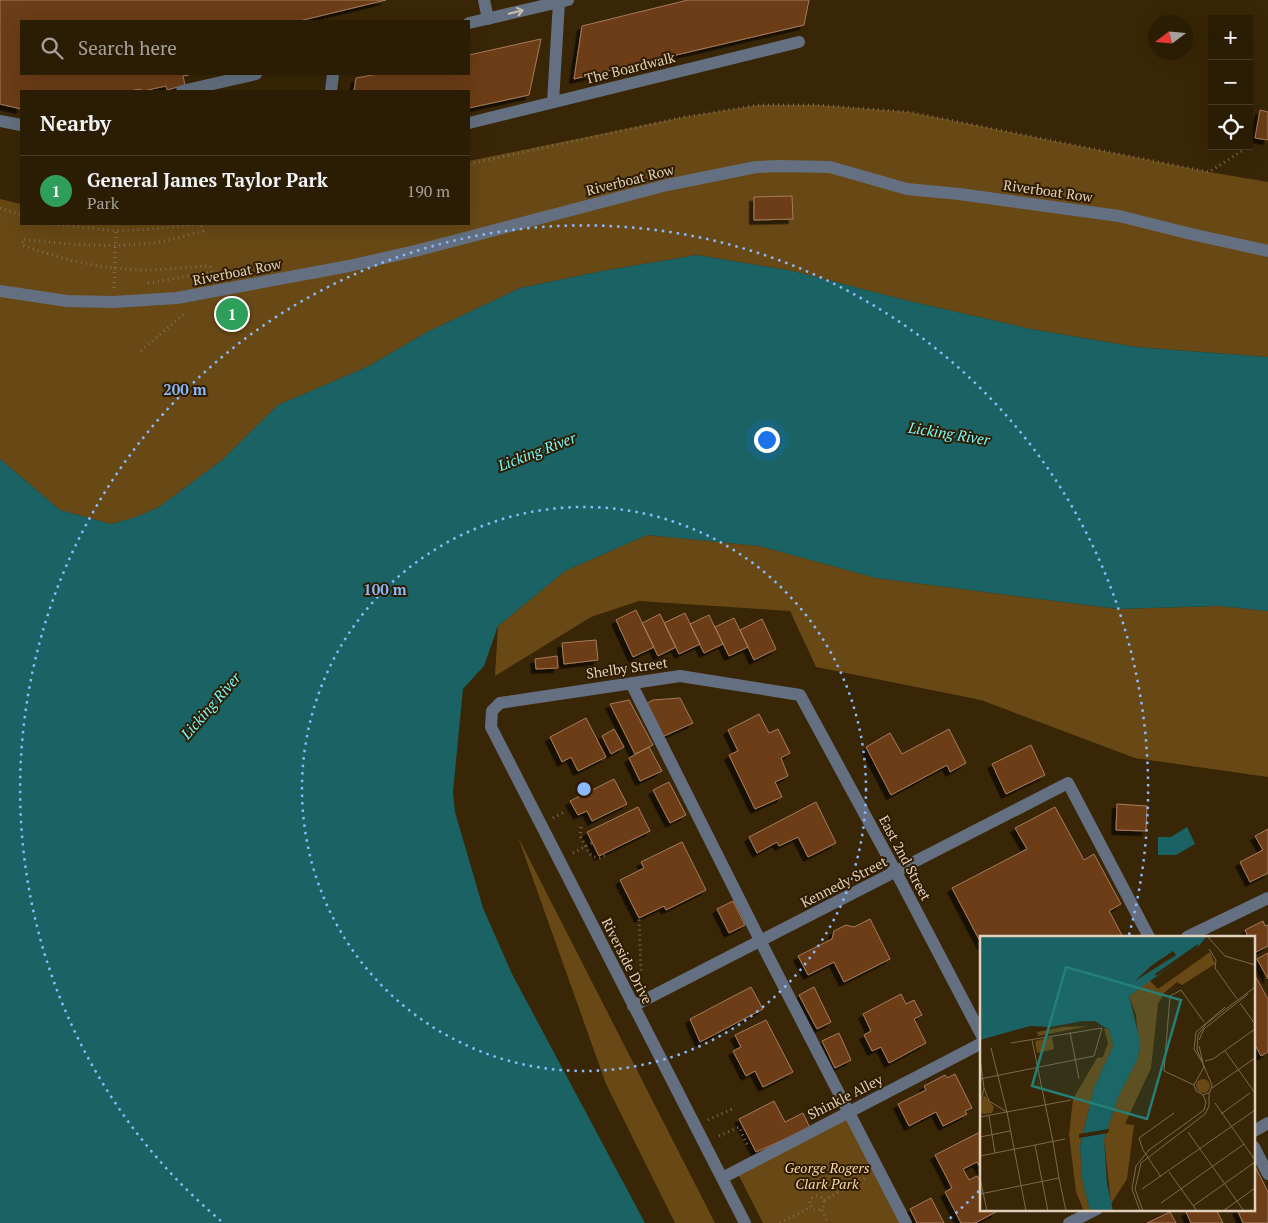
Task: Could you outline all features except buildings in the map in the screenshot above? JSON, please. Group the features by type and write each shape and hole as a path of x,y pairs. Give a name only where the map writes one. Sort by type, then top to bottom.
{"street":[{"path":"484,0 488,19"},
{"path":"470,24 564,1 553,102"},
{"name":"The Boardwalk","path":"470,122 799,42"},
{"path":"186,90 252,75"},
{"path":"331,90 333,75"},
{"path":"0,121 20,126"},
{"name":"Riverboat Row","path":"0,290 67,301 113,302 177,298 209,293 349,266 415,251 667,185 756,167 771,166 830,167 907,189 959,194 1119,216 1268,251"},
{"name":"Shelby Street","path":"492,711 500,703 680,676 800,695"},
{"path":"631,682 761,942 906,1223"},
{"name":"East 2nd Street","path":"800,695 980,1032"},
{"name":"Riverside Drive","path":"492,711 491,727 744,1223"},
{"name":"Kennedy Street","path":"633,1006 1068,783 1149,936"},
{"path":"1189,936 1268,898"},
{"name":"Shinkle Alley","path":"722,1178 980,1044"},
{"path":"1256,1130 1268,1124"},
{"path":"1256,1151 1268,1174"},
{"path":"1073,1219 1095,1210"}],"path":[{"path":"470,164 684,117 759,105 816,105 909,112 1209,172 1242,150"},
{"path":"0,208 20,215"},
{"path":"62,225 116,231 190,225"},
{"path":"144,283 212,272 210,266 142,270 114,268 71,261 22,246 23,240 65,244 115,245 164,241 203,232 200,225"},
{"path":"113,302 116,231"},
{"path":"140,351 209,293"},
{"path":"553,818 566,811"},
{"path":"581,827 580,836 594,857 606,855"},
{"path":"571,854 592,843"},
{"path":"637,983 641,972 639,918"},
{"path":"708,1120 732,1109"},
{"path":"719,1136 738,1127 749,1148"},
{"path":"824,1200 879,1171"},
{"path":"811,1207 811,1200 814,1197 819,1196 824,1200"},
{"path":"824,1200 822,1210 828,1223"},
{"path":"811,1207 817,1211 822,1210"},
{"path":"780,1223 811,1207"}],"green space":[{"path":"759,105 816,105 909,112 1268,182 1268,357 1136,347 1031,329 905,300 793,271 697,255 602,271 520,288 425,333 369,366 278,405 222,460 159,507 136,517 111,524 60,510 0,459 0,199 20,204 20,225 470,225 470,161 684,117"},
{"path":"647,535 759,546 876,578 1118,609 1219,606 1268,611 1268,777 1135,758 981,700 816,667 790,611 639,601 591,617 495,676 498,626 565,571"},
{"path":"518,837 715,1223 675,1223 606,1084"},
{"name":"George Rogers Clark Park","path":"848,1113 906,1223 763,1223 736,1170"}],"water":[{"name":"Licking River","path":"697,255 793,271 905,300 1031,329 1136,347 1268,357 1268,611 1219,606 1118,609 876,578 759,546 647,535 565,571 498,626 484,666 463,689 453,792 455,812 483,908 512,974 645,1223 0,1223 0,459 60,510 111,524 136,517 159,507 222,460 278,405 369,366 425,333 520,288 602,271"},
{"path":"1187,827 1195,844 1176,855 1158,855 1158,837 1171,837"}],"place":[{"name":"General James Taylor Park","path":"232,314"}]}
